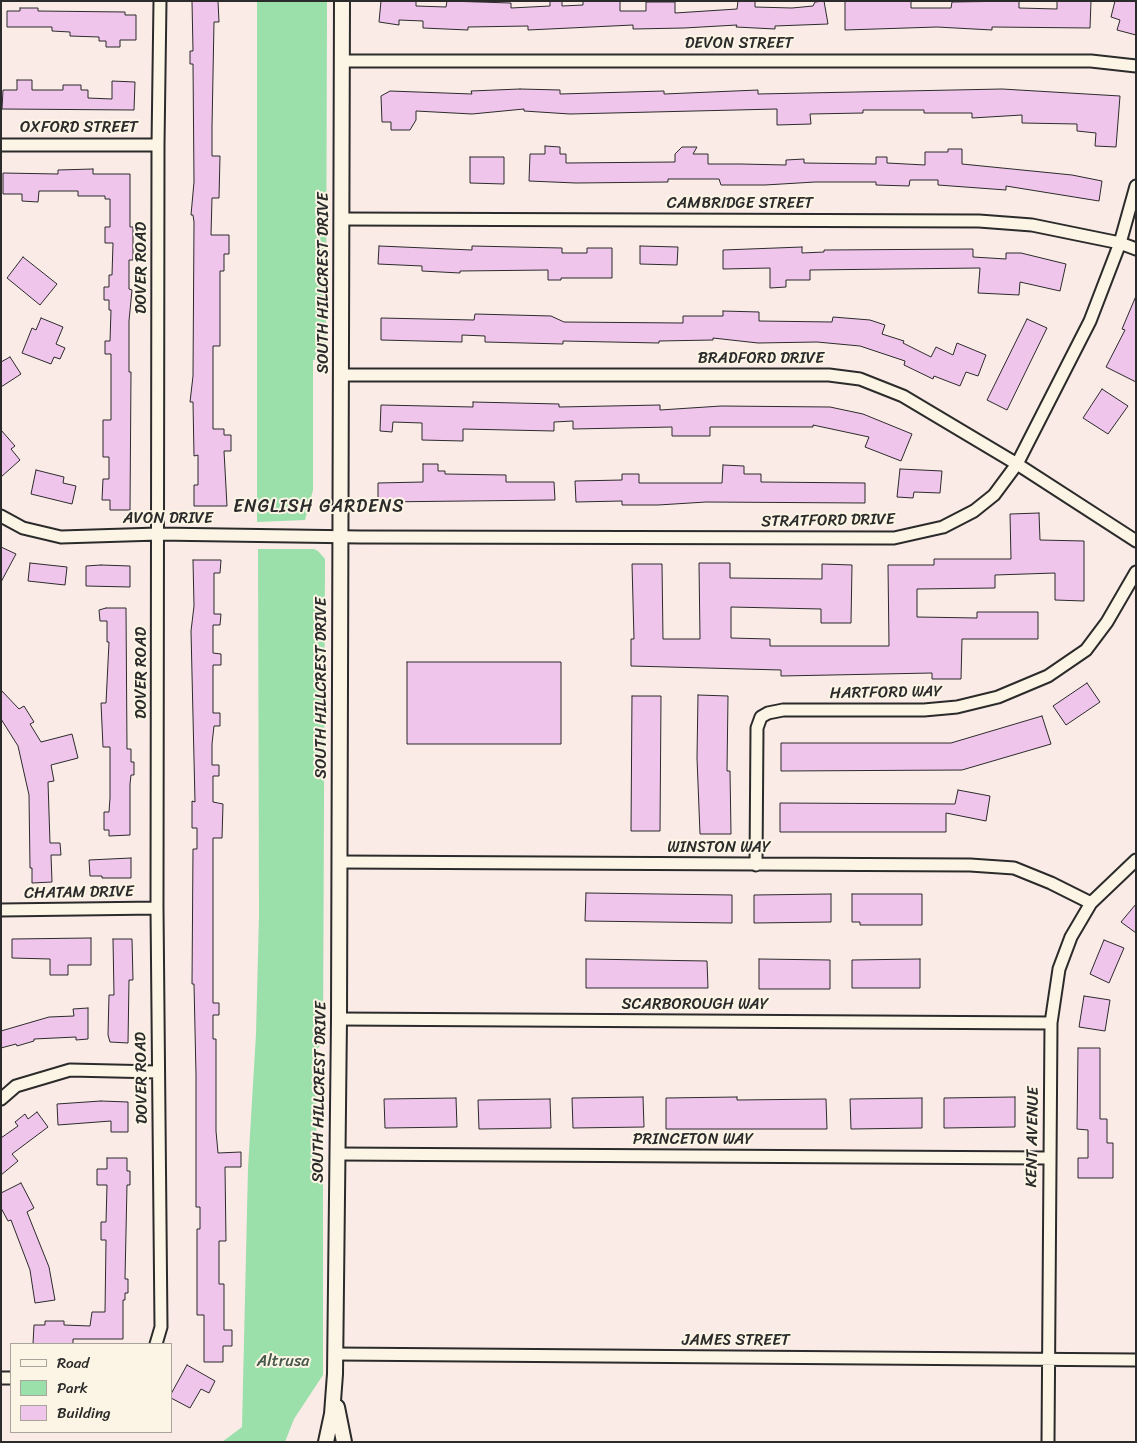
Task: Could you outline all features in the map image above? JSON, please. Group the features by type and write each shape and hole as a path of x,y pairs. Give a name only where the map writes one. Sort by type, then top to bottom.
{"street":[{"name":"DOVER ROAD","path":"156,1343 161,1327 157,908 158,145 160,1"},
{"name":"SOUTH HILLCREST DRIVE","path":"326,1442 332,1414 335,1374 339,1019 342,1"},
{"name":"DEVON STREET","path":"341,61 1091,61 1136,66"},
{"name":"OXFORD STREET","path":"1,145 158,145"},
{"name":"STRATFORD DRIVE","path":"340,537 894,538 943,527 974,512 994,495 1017,464 1090,321 1120,243 1136,186"},
{"name":"CAMBRIDGE STREET","path":"341,219 979,221 1032,225 1120,243 1136,249"},
{"name":"BRADFORD DRIVE","path":"341,375 829,375 860,379 903,396 1017,464 1136,542"},
{"name":"AVON DRIVE","path":"1,516 23,528 61,537 158,534 340,537"},
{"name":"HARTFORD WAY","path":"756,865 757,735 761,717 768,713 783,710 924,710 957,707 998,697 1048,676 1086,650 1106,622 1136,572"},
{"name":"KENT AVENUE","path":"1048,1442 1051,1023 1059,969 1071,937 1091,902 1136,860"},
{"name":"WINSTON WAY","path":"339,862 970,865 1014,868 1091,902"},
{"name":"CHATAM DRIVE","path":"1,910 157,908"},
{"name":"SCARBOROUGH WAY","path":"339,1019 1051,1023"},
{"path":"1,1099 16,1086 70,1070 158,1072"},
{"name":"PRINCETON WAY","path":"337,1154 1049,1158"},
{"name":"JAMES STREET","path":"335,1354 1136,1360"},
{"name":"SOUTH HILLCREST DRIVE","path":"335,1374 338,1413 344,1442"}],"green space":[{"path":"257,1 327,1 326,353 319,359 313,360 313,490 305,520 257,522"},
{"name":"Altrusa","path":"258,549 314,549 325,559 323,1043 317,1049 316,1169 323,1175 323,1375 294,1419 285,1442 222,1442 242,1427 248,1168 256,1034 259,915"}],"building":[{"path":"192,1 218,1 219,22 214,22 212,156 220,156 219,198 212,198 211,235 229,235 229,254 224,254 224,271 220,271 220,346 213,346 213,429 224,429 224,435 231,435 231,451 224,451 227,506 194,506 194,485 198,485 198,455 194,456 193,402 190,402 193,376 194,222 193,215 191,215 194,182 193,64 190,64 190,51 193,51"},
{"path":"381,1 416,1 416,6 446,7 447,1 511,3 511,8 550,6 550,1 562,1 562,6 583,5 583,1 620,1 620,11 646,11 646,2 675,2 675,13 737,9 738,1 755,1 755,7 792,8 813,6 815,2 824,1 828,24 775,26 775,29 736,27 737,25 633,29 633,25 528,30 528,26 468,27 468,30 423,28 423,21 399,20 399,25 379,22"},
{"path":"845,1 911,1 911,8 951,8 952,2 1019,1 1019,8 1057,9 1057,1 1091,1 1090,28 992,27 992,30 937,27 845,30"},
{"path":"1115,1 1136,1 1136,35 1117,30 1120,20 1111,17"},
{"path":"20,8 38,8 38,11 125,12 125,15 136,15 136,40 120,40 120,47 106,47 106,41 99,41 99,37 70,36 70,32 52,31 52,27 7,27 7,11 20,11"},
{"path":"17,80 32,80 32,90 63,90 63,85 81,85 81,90 88,90 88,98 112,99 112,81 135,82 134,110 2,109 3,90 17,90"},
{"path":"1002,89 1120,96 1116,147 1095,146 1096,133 1077,131 1077,124 1022,123 1022,115 972,118 972,113 924,113 924,110 863,110 863,113 810,114 811,124 777,125 777,109 570,114 524,111 524,109 472,114 416,111 416,120 410,130 391,130 391,122 382,122 381,96 390,91 472,94 471,91 560,90 560,94 664,91 664,94 758,90 758,94"},
{"path":"545,146 560,147 560,154 566,154 566,163 675,162 675,154 682,147 697,147 693,154 708,154 708,164 786,165 786,160 804,159 804,163 876,164 876,157 887,157 887,163 925,165 925,152 948,152 948,149 962,149 962,164 1072,175 1102,181 1099,201 1006,186 1006,190 938,185 938,180 910,180 909,186 876,185 876,182 721,185 719,179 668,179 668,182 576,183 529,181 530,154 545,154"},
{"path":"470,157 504,157 504,184 470,183"},
{"path":"93,169 93,174 130,174 130,227 133,227 133,260 129,260 129,289 132,290 129,321 129,372 131,372 130,510 110,510 110,500 102,500 103,479 109,479 109,457 103,457 103,420 111,420 111,354 105,354 105,341 110,341 111,310 109,310 109,300 104,300 104,287 109,287 109,275 112,275 113,243 105,243 105,227 110,227 110,199 105,199 105,196 78,196 78,191 39,191 38,202 22,201 22,194 3,194 3,173 58,174 58,170"},
{"path":"379,246 472,250 472,246 562,248 562,253 587,253 587,248 612,248 612,278 561,278 561,280 548,280 548,270 460,271 460,273 422,271 422,266 378,264"},
{"path":"640,246 678,247 677,265 640,264"},
{"path":"802,247 802,253 824,252 824,250 973,249 973,257 1006,259 1006,253 1021,253 1066,264 1060,291 1020,282 1019,295 978,293 980,268 810,270 810,280 786,280 786,287 770,288 770,268 723,269 723,250"},
{"path":"23,257 57,284 40,305 7,278"},
{"path":"1136,296 1136,382 1106,367 1125,330 1122,329"},
{"path":"723,311 759,312 759,321 832,322 833,317 870,320 885,325 882,334 904,341 903,343 931,357 936,347 953,355 957,343 986,355 978,376 966,372 960,386 934,376 933,379 904,365 905,361 860,346 817,342 758,343 713,338 713,340 659,341 659,343 563,341 563,344 485,342 485,336 462,335 462,342 381,340 381,318 474,320 475,314 551,316 564,322 683,323 683,316 723,316"},
{"path":"41,318 63,327 56,344 65,348 60,359 54,357 51,364 22,353 32,328 36,330"},
{"path":"1027,319 1047,328 1007,410 987,400"},
{"path":"10,357 21,374 1,387 1,362"},
{"path":"1102,389 1128,406 1108,434 1083,418"},
{"path":"473,402 559,404 559,407 660,405 660,410 721,406 830,407 863,414 912,434 901,461 865,447 869,437 813,425 813,427 710,427 710,436 672,436 672,427 573,429 573,421 554,422 554,431 463,429 463,441 422,440 422,423 393,422 392,432 380,431 381,405 473,407"},
{"path":"1,430 15,446 11,449 20,460 1,477"},
{"path":"423,464 438,464 438,471 445,471 445,474 506,475 506,482 554,482 555,500 378,502 378,483 423,482"},
{"path":"723,465 744,466 744,474 761,474 761,482 865,483 865,503 706,502 622,505 622,501 576,502 575,481 622,480 622,474 639,474 639,483 722,483"},
{"path":"900,469 942,471 940,493 914,492 913,498 897,497"},
{"path":"36,470 64,477 63,483 76,486 72,504 31,494"},
{"path":"1039,513 1040,540 1084,541 1084,601 1055,600 1055,573 995,575 995,588 917,589 917,617 977,618 977,612 1038,612 1038,639 962,639 961,679 932,679 932,673 781,676 781,670 631,666 631,639 634,639 632,564 662,564 663,639 700,639 699,563 730,563 730,578 822,579 822,564 852,565 851,623 821,623 821,609 731,607 731,638 770,639 770,646 889,646 888,565 934,565 934,559 1011,559 1010,514"},
{"path":"1,547 16,554 1,582"},
{"path":"193,560 221,560 220,573 214,573 214,614 221,614 220,625 213,625 213,653 221,654 221,665 213,665 213,713 220,713 220,726 214,726 212,744 212,765 219,765 219,776 213,776 213,802 223,804 222,838 213,838 213,1003 219,1003 219,1015 213,1015 213,1039 216,1039 216,1131 218,1153 241,1152 241,1167 225,1167 226,1241 219,1241 219,1284 224,1284 224,1330 232,1330 232,1346 223,1346 223,1362 204,1362 204,1315 197,1315 197,1229 200,1229 200,1207 196,1207 196,1075 194,984 192,984 193,849 197,849 197,828 192,828 192,801 195,802 191,631 194,606"},
{"path":"30,563 67,567 65,585 28,581"},
{"path":"86,566 130,566 130,587 86,586"},
{"path":"126,608 127,749 131,749 131,762 134,762 134,775 131,775 130,784 130,835 109,836 109,830 104,830 104,812 109,812 110,747 103,747 101,703 106,703 109,642 107,642 107,621 100,621 99,610"},
{"path":"407,662 561,662 561,744 407,744"},
{"path":"1087,683 1100,702 1066,725 1053,706"},
{"path":"1,690 19,709 24,706 34,722 30,724 41,742 72,734 78,758 51,765 54,781 48,782 50,843 60,843 61,855 51,855 52,882 32,883 29,795 18,746 1,719"},
{"path":"698,695 728,696 727,771 730,771 731,834 700,834 697,758"},
{"path":"632,696 661,696 660,831 631,831"},
{"path":"1042,716 1051,744 962,770 781,771 781,743 951,743"},
{"path":"958,790 990,796 986,821 946,813 946,832 780,832 780,803 955,804"},
{"path":"131,858 131,878 90,876 89,860"},
{"path":"586,893 732,895 732,923 585,921"},
{"path":"831,894 831,922 754,923 754,895"},
{"path":"852,894 922,894 922,925 860,925 860,922 852,922"},
{"path":"1136,904 1136,933 1121,922"},
{"path":"91,938 91,965 68,965 68,975 50,975 50,959 12,958 12,939"},
{"path":"113,939 132,939 133,980 129,980 128,1043 110,1042 108,1035 109,995 114,995"},
{"path":"1104,940 1124,948 1109,983 1090,974"},
{"path":"586,959 707,961 708,988 586,988"},
{"path":"759,959 830,960 830,989 759,989"},
{"path":"920,959 920,988 852,988 852,960"},
{"path":"1084,996 1110,1000 1105,1031 1079,1027"},
{"path":"88,1008 88,1039 76,1040 76,1037 34,1039 34,1041 17,1046 16,1044 1,1048 1,1031 49,1017 74,1016 73,1009"},
{"path":"1078,1048 1100,1048 1100,1119 1107,1119 1107,1143 1113,1143 1113,1178 1078,1178 1078,1158 1088,1158 1088,1130 1077,1129"},
{"path":"643,1097 644,1127 573,1128 572,1098"},
{"path":"737,1097 737,1100 826,1099 827,1129 666,1129 666,1098"},
{"path":"1015,1097 1015,1127 944,1128 944,1098"},
{"path":"456,1098 457,1127 385,1128 384,1099"},
{"path":"922,1098 922,1128 851,1129 850,1099"},
{"path":"550,1099 551,1128 479,1129 478,1100"},
{"path":"101,1101 128,1102 128,1132 111,1132 111,1121 58,1125 57,1104"},
{"path":"37,1112 48,1127 12,1154 18,1161 1,1175 1,1138 18,1126 15,1122 25,1114 28,1119"},
{"path":"107,1158 127,1158 127,1171 130,1171 130,1185 127,1185 125,1279 128,1279 128,1293 125,1293 125,1300 123,1300 123,1339 73,1339 73,1343 33,1343 34,1325 45,1325 45,1321 64,1321 64,1325 90,1326 92,1312 105,1312 106,1240 101,1240 101,1222 106,1222 107,1185 97,1185 97,1169 107,1169"},
{"path":"21,1183 34,1208 27,1212 49,1267 55,1300 35,1303 30,1270 11,1220 8,1221 1,1208 1,1193"},
{"path":"187,1365 215,1381 209,1393 201,1389 190,1408 172,1399 172,1392"}],"district":[{"name":"ENGLISH GARDENS","path":"319,507"}]}
